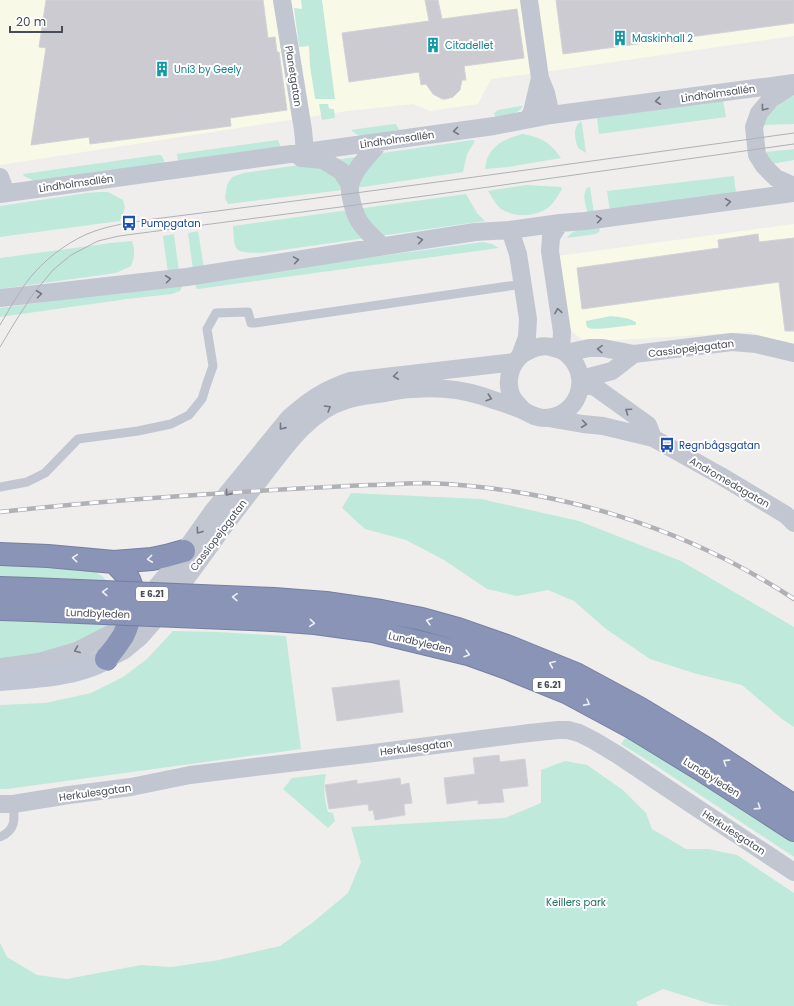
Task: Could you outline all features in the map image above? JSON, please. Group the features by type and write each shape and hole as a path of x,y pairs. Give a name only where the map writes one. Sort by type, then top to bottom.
{"highway":[{"path":"0,554 48,556 114,562 152,559 184,551"},
{"path":"106,659 123,635 130,617 133,603 132,587 127,576 114,562"},
{"name":"Lundbyleden","path":"0,588 30,599 315,623 372,631 468,654 508,668 568,693 632,728 700,769 794,830"},
{"name":"Lundbyleden","path":"0,610 30,599 274,599 326,603 422,619 458,629 512,648 576,674 639,708 707,749 794,806"}],"street":[{"name":"Planetgatan","path":"282,0 303,130 305,152"},
{"path":"529,0 540,78 546,93 551,115"},
{"path":"528,120 532,112 540,78"},
{"name":"Lindholmsallén","path":"2,188 275,156 494,126 551,115 794,84"},
{"name":"Lindholmsallén","path":"794,84 771,99 759,114 754,127 757,155 764,166 776,178 794,186"},
{"path":"380,142 358,168 350,185 353,205 358,220 368,233 382,246"},
{"path":"275,156 323,160 340,171 350,185"},
{"path":"0,298 187,277 475,232 510,230 586,221 794,193"},
{"path":"510,230 518,254 528,318 527,337 511,370 509,388 517,405 523,410 537,417 553,417 568,409 575,402 579,393 581,382 574,361 563,351 562,332 550,250 551,237 560,223"},
{"name":"Cassiopejagatan","path":"0,667 39,662 77,651 112,633 130,617 169,572 213,511 289,418 303,405 335,386 350,381 438,376 517,359 526,351 537,347 549,346 563,351 602,348 634,354 732,342 756,344 794,353"},
{"name":"Cassiopejagatan","path":"581,382 612,371 634,354"},
{"path":"438,376 453,389 480,395 523,410"},
{"name":"Cassiopejagatan","path":"0,680 63,674 95,665 123,651 140,637 154,621 289,441 316,416 330,406 346,400 367,395 413,388 438,376"},
{"name":"Andromedagatan","path":"581,382 595,387 648,425 653,438"},
{"name":"Andromedagatan","path":"545,418 603,426 653,438 721,476 791,518"},
{"name":"Herkulesgatan","path":"7,804 131,787 190,775 528,733 568,730 586,736 618,755 794,872"}],"lane":[{"path":"0,487 28,482 45,473 78,440 138,431 171,424 190,414 202,399 213,366 207,329 216,313 248,312 251,323 254,323 523,284"},
{"path":"0,837 5,835 10,830 15,816 7,804"}],"shaded area":[{"path":"0,0 794,0 794,36 491,79 478,104 430,111 413,104 347,111 0,165"},
{"path":"794,224 794,346 749,332 585,342 569,329 558,256"}],"green space":[{"path":"301,0 322,0 335,99 315,98 310,66 309,46 299,47 294,8 302,9"},
{"path":"794,96 794,124 763,125 769,112 789,97"},
{"path":"723,100 726,117 599,134 597,118"},
{"path":"319,104 328,104 329,108 334,109 335,118 322,120"},
{"path":"523,106 518,112 495,117 494,113 498,110"},
{"path":"581,121 586,153 578,148 575,137 576,127"},
{"path":"396,124 399,130 361,136 351,130 386,125"},
{"path":"522,134 535,137 549,144 561,158 508,167 485,169 487,158 494,148 507,139"},
{"path":"278,140 281,148 178,162 177,154"},
{"path":"473,140 475,141 467,154 463,172 343,190 228,204 225,198 227,185 232,177 244,173"},
{"path":"794,149 794,160 772,164 765,152"},
{"path":"161,155 164,160 164,164 34,181 23,174"},
{"path":"734,176 736,194 610,211 607,191"},
{"path":"526,185 561,187 562,189 555,201 549,207 538,213 525,215 513,214 501,209 488,191 493,190"},
{"path":"590,187 594,213 588,213 584,200 585,191"},
{"path":"108,192 123,200 125,208 120,221 0,237 0,206"},
{"path":"466,194 477,213 485,221 261,253 240,251 235,246 233,226"},
{"path":"598,227 600,229 596,234 567,238 577,230"},
{"path":"198,231 204,268 193,270 188,233"},
{"path":"174,234 179,272 168,273 163,236"},
{"path":"132,241 134,254 131,266 116,273 0,289 0,258"},
{"path":"483,242 492,244 499,248 198,289 196,288 195,281"},
{"path":"180,284 182,287 180,291 172,294 0,317 0,308"},
{"path":"611,316 621,317 636,322 636,324 602,329 587,327 586,321"},
{"path":"351,493 481,499 579,521 681,561 794,627 794,727 782,719 742,685 697,674 650,659 606,629 574,601 548,590 517,596 487,589 444,560 406,540 365,529 342,508"},
{"path":"0,561 91,569 106,580 0,578"},
{"path":"0,621 110,625 106,629 49,654 0,661"},
{"path":"173,631 286,636 301,749 0,789 0,705 45,703 91,693 123,677 147,659"},
{"path":"626,737 711,788 794,842 794,857 621,744"},
{"name":"Keillers park","path":"565,761 587,765 623,790 646,813 652,829 686,849 708,849 737,855 794,893 794,1006 732,1006 711,1004 663,989 636,1002 638,1006 0,1006 0,943 7,957 37,975 67,979 141,965 171,967 219,960 280,946 312,923 348,893 361,862 351,827 505,818 541,803 541,770"},
{"path":"326,774 324,793 328,812 333,813 335,821 328,828 283,789 292,778"}],"building":[{"name":"Uni3 by Geely","path":"46,0 263,0 268,38 275,37 277,52 279,52 287,110 230,118 231,126 90,144 89,137 31,145 46,48 39,47"},
{"name":"Citadellet","path":"425,0 438,0 442,19 517,9 524,58 464,66 466,80 462,80 460,90 453,97 446,99 442,99 433,94 426,84 421,85 419,72 349,82 342,33 429,21"},
{"name":"Maskinhall 2","path":"556,0 794,0 794,23 563,54"},
{"path":"758,234 759,242 794,238 794,331 785,331 779,282 582,309 577,268 719,248 718,240"},
{"path":"399,680 403,712 337,721 332,688"},
{"path":"499,755 500,762 525,759 528,786 502,789 504,802 478,804 478,800 447,804 444,778 475,774 473,758"},
{"path":"400,778 401,785 409,783 412,803 404,804 405,815 375,820 373,810 369,811 368,804 329,809 325,785 357,780 357,784"}],"tram line":[{"path":"0,325 25,284 48,259 87,234 120,224 389,189 794,133"},
{"path":"0,347 33,294 53,270 71,255 98,241 119,236 432,195 794,144"}],"railway":[{"path":"0,512 121,500 305,488 426,483 475,486 523,493 571,503 618,516 664,532 709,551 794,599"}],"place":[{"name":"Maskinhall 2","path":"620,38"},
{"name":"Citadellet","path":"433,45"},
{"name":"Uni3 by Geely","path":"162,69"},
{"name":"Pumpgatan","path":"129,223"},
{"name":"Regnbågsgatan","path":"667,445"}]}
